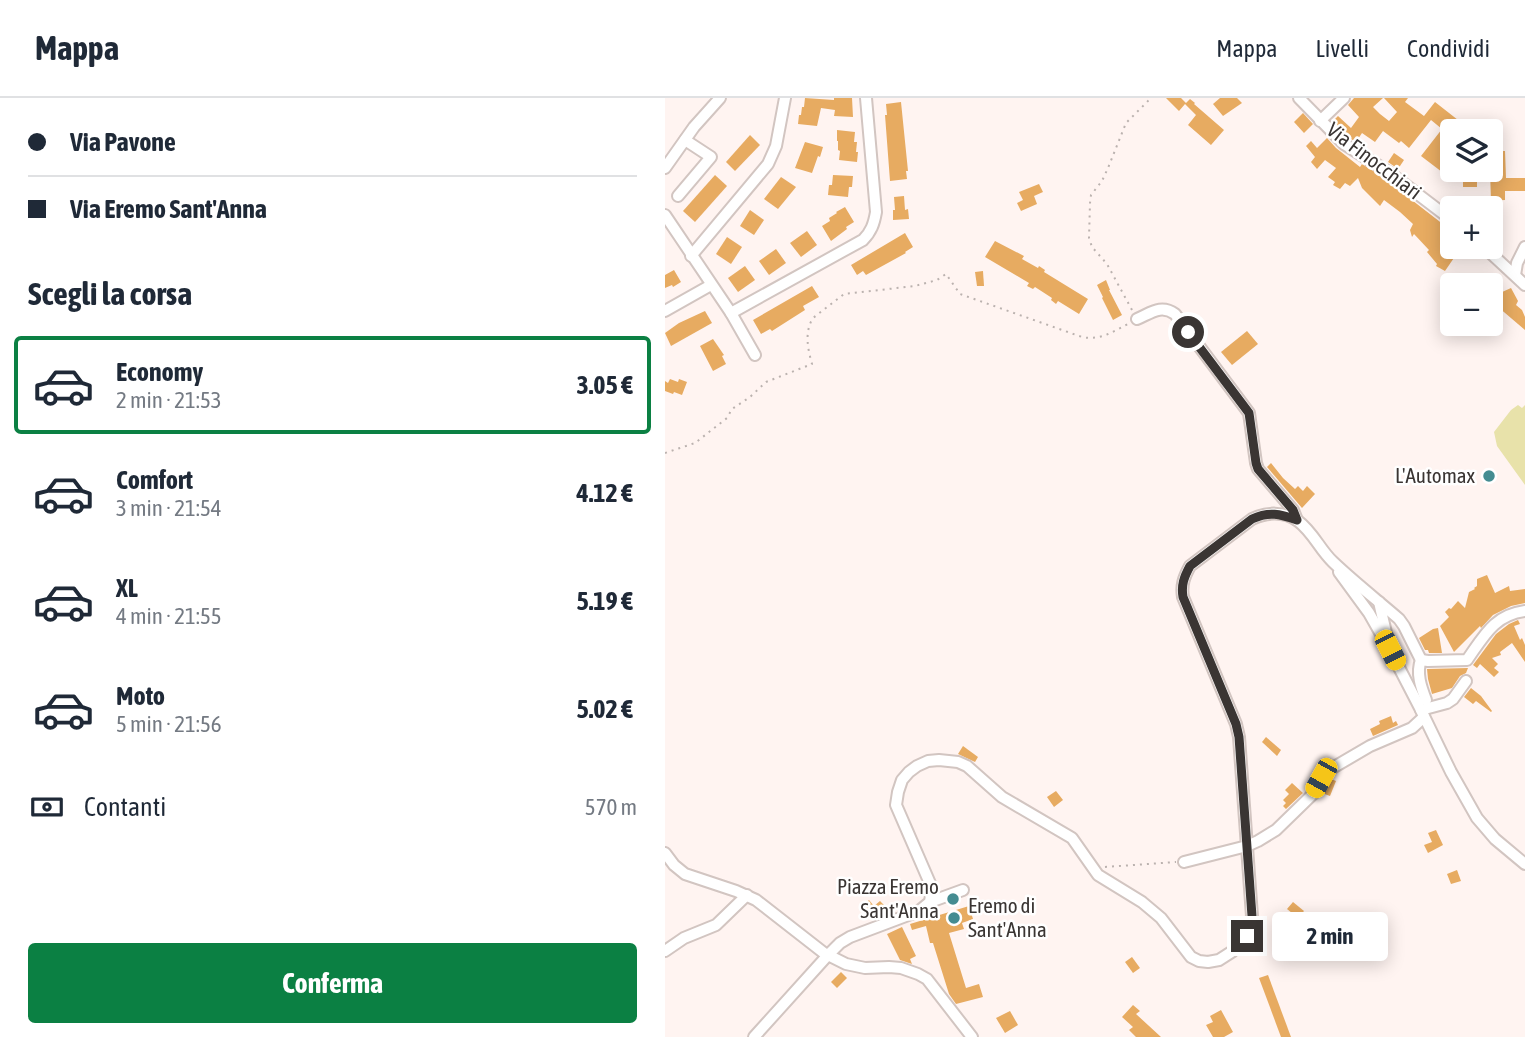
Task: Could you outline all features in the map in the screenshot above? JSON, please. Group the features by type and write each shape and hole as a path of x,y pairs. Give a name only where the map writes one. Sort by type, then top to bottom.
{"street":[{"path":"665,168 694,127 720,98"},
{"path":"691,256 768,164 776,146 785,98"},
{"path":"731,313 863,240 869,234 876,212 866,98"},
{"name":"Via Finocchiari","path":"1299,98 1344,144 1390,173 1440,211"},
{"path":"1321,121 1344,98"},
{"path":"678,196 711,157 685,140"},
{"path":"666,217 731,313 755,355"},
{"path":"1522,281 1517,263 1525,247"},
{"path":"1497,259 1522,281"},
{"path":"665,311 711,285"},
{"path":"1137,319 1163,309 1175,314 1249,413 1258,469 1293,510 1297,520 1312,535 1369,614 1424,709 1451,772 1477,818 1495,839 1525,864"},
{"path":"930,902 932,888 896,805 898,792 902,780 909,772 928,761 958,762 967,766 1002,797 1072,838 1098,875 1142,902 1161,918 1191,957 1208,962 1219,960 1233,951 1247,936 1252,916 1240,750 1236,724 1183,597 1182,588 1190,566 1252,519 1271,513 1297,520"},
{"path":"1331,561 1404,626 1421,660 1428,662 1467,660 1499,620 1510,613 1525,611"},
{"path":"1369,614 1371,606 1378,601"},
{"path":"1378,601 1390,650"},
{"path":"1421,660 1417,668 1424,709"},
{"path":"1184,862 1247,846 1276,830 1313,794 1321,778 1329,770 1370,746 1412,728 1424,709 1447,703 1466,681"},
{"path":"665,853 685,874 756,900 828,955 846,964 865,968 901,968 927,979 972,1037"},
{"path":"754,1037 840,943 963,890"},
{"path":"665,951 684,938 716,925 747,895"}],"path":[{"path":"665,453 695,443 766,382 812,364 807,347 810,324 813,318 844,294 915,286 937,280 946,274 960,295 1089,339 1102,337 1137,319 1107,264 1092,247 1089,237 1090,203 1091,195 1102,181 1126,123 1151,98"},
{"path":"1092,868 1184,862"}],"shaded area":[{"path":"1518,405 1522,408 1525,405 1525,485 1497,446 1494,432"}],"building":[{"path":"805,98 852,98 853,117 834,116 835,110 821,108 817,126 798,124"},
{"path":"1166,98 1181,98 1186,103 1190,99 1224,130 1211,145 1188,125 1196,115 1185,104 1179,111"},
{"path":"1220,98 1237,98 1242,103 1223,116 1213,104"},
{"path":"1354,98 1383,98 1373,107 1389,121 1397,112 1384,98 1408,98 1405,102 1424,116 1435,102 1457,119 1440,119 1440,127 1431,120 1409,148 1383,131 1375,142 1362,133 1356,142 1333,121 1338,116 1351,128 1359,117 1348,105"},
{"path":"901,102 907,179 890,181 886,104"},
{"path":"1303,113 1313,124 1304,133 1294,122"},
{"path":"837,130 855,132 857,162 839,160"},
{"path":"1440,132 1440,170 1421,156"},
{"path":"750,135 760,145 735,171 726,162"},
{"path":"1327,138 1360,167 1362,164 1381,176 1440,222 1440,259 1453,259 1445,271 1436,266 1427,252 1429,250 1414,234 1412,237 1410,230 1413,224 1384,200 1380,206 1362,188 1358,178 1350,186 1345,183 1340,189 1333,185 1335,182 1328,177 1336,168 1325,160 1317,169 1311,162 1315,157 1306,146 1311,141 1317,148"},
{"path":"805,142 823,147 812,173 795,168"},
{"path":"1505,151 1506,178 1525,178 1525,191 1505,191 1505,200 1503,196 1491,196 1490,182 1503,182"},
{"path":"1394,153 1404,160 1398,169 1388,162"},
{"path":"715,175 727,186 695,222 683,211"},
{"path":"833,175 853,176 848,197 828,195"},
{"path":"781,177 796,187 778,209 764,199"},
{"path":"1463,182 1477,182 1477,187 1463,187"},
{"path":"1039,184 1043,192 1034,196 1037,204 1021,211 1017,203 1023,200 1019,192"},
{"path":"904,196 909,219 893,220 894,197"},
{"path":"845,207 854,222 831,241 822,226"},
{"path":"750,210 764,220 754,235 740,226"},
{"path":"807,231 817,245 801,257 790,243"},
{"path":"905,233 913,247 866,275 863,271 857,275 851,265"},
{"path":"727,237 742,247 731,264 716,254"},
{"path":"995,241 1024,256 1022,259 1038,268 1039,266 1044,272 1088,299 1079,314 1058,301 1056,304 1052,298 1035,287 1033,289 1027,286 1029,283 985,257"},
{"path":"776,249 786,263 769,275 759,261"},
{"path":"745,266 755,280 738,292 728,278"},
{"path":"674,270 681,282 665,288 665,275"},
{"path":"983,271 984,286 977,286 975,272"},
{"path":"1106,280 1122,315 1113,320 1097,285"},
{"path":"812,286 819,297 803,306 805,310 772,331 770,329 761,334 753,320"},
{"path":"1511,288 1518,301 1516,305 1525,317 1525,330 1503,311 1503,292"},
{"path":"705,311 712,323 671,346 665,333"},
{"path":"1247,331 1258,344 1232,365 1221,352"},
{"path":"713,339 724,355 722,356 726,364 713,371 700,346"},
{"path":"670,379 687,382 682,395 665,391 665,381 668,383"},
{"path":"1271,463 1295,489 1298,486 1303,491 1307,486 1315,494 1302,508 1267,467"},
{"path":"1487,575 1495,593 1509,586 1510,591 1525,589 1525,603 1511,606 1493,615 1454,652 1440,626 1449,617 1445,612 1458,601 1465,608 1469,592 1477,586 1477,579"},
{"path":"1518,620 1520,624 1514,626 1525,645 1525,662 1512,643 1500,652 1501,655 1492,658 1498,664 1494,668 1499,672 1494,677 1480,664 1477,668 1473,665 1496,634"},
{"path":"1438,628 1442,653 1429,653 1419,638"},
{"path":"1468,668 1452,688 1432,694 1427,669"},
{"path":"1471,688 1481,696 1491,712 1476,701 1473,704 1464,697"},
{"path":"1391,716 1393,723 1396,721 1398,725 1373,736 1370,729"},
{"path":"1266,737 1281,750 1277,756 1262,742"},
{"path":"963,746 978,757 975,762 958,754"},
{"path":"1331,779 1336,781 1330,796 1322,793"},
{"path":"1292,783 1303,793 1286,809 1283,800 1289,794 1285,790"},
{"path":"1056,791 1063,800 1054,807 1047,797"},
{"path":"1436,830 1443,845 1428,853 1424,845 1432,842 1428,833"},
{"path":"1457,870 1461,881 1451,884 1447,874"},
{"path":"869,900 874,906 880,901 892,913 873,920 862,907"},
{"path":"1293,902 1304,911 1298,918 1287,909"},
{"path":"969,906 973,919 962,923 964,929 949,933 966,988 979,984 983,997 956,1004 949,994 926,926 912,930 910,924"},
{"path":"902,927 916,956 910,959 912,964 900,960 887,934"},
{"path":"1132,957 1140,968 1133,973 1125,962"},
{"path":"841,972 847,978 837,988 831,982"},
{"path":"1268,975 1291,1037 1281,1037 1259,978"},
{"path":"1133,1005 1140,1011 1136,1014 1161,1037 1136,1037 1129,1030 1133,1027 1122,1017"},
{"path":"1221,1010 1233,1032 1224,1037 1213,1037 1206,1025 1213,1022 1210,1016"},
{"path":"1010,1011 1018,1025 1005,1033 996,1018"}],"place":[{"name":"L'Automax","path":"1489,476"},
{"name":"Piazza Eremo Sant'Anna","path":"953,899"},
{"name":"Eremo di Sant'Anna","path":"954,918"}],"route":[{"path":"1188,332 1249,413 1258,469 1293,510 1297,520 1271,513 1252,519 1190,566 1182,588 1183,597 1239,737 1252,916 1247,936"}]}
